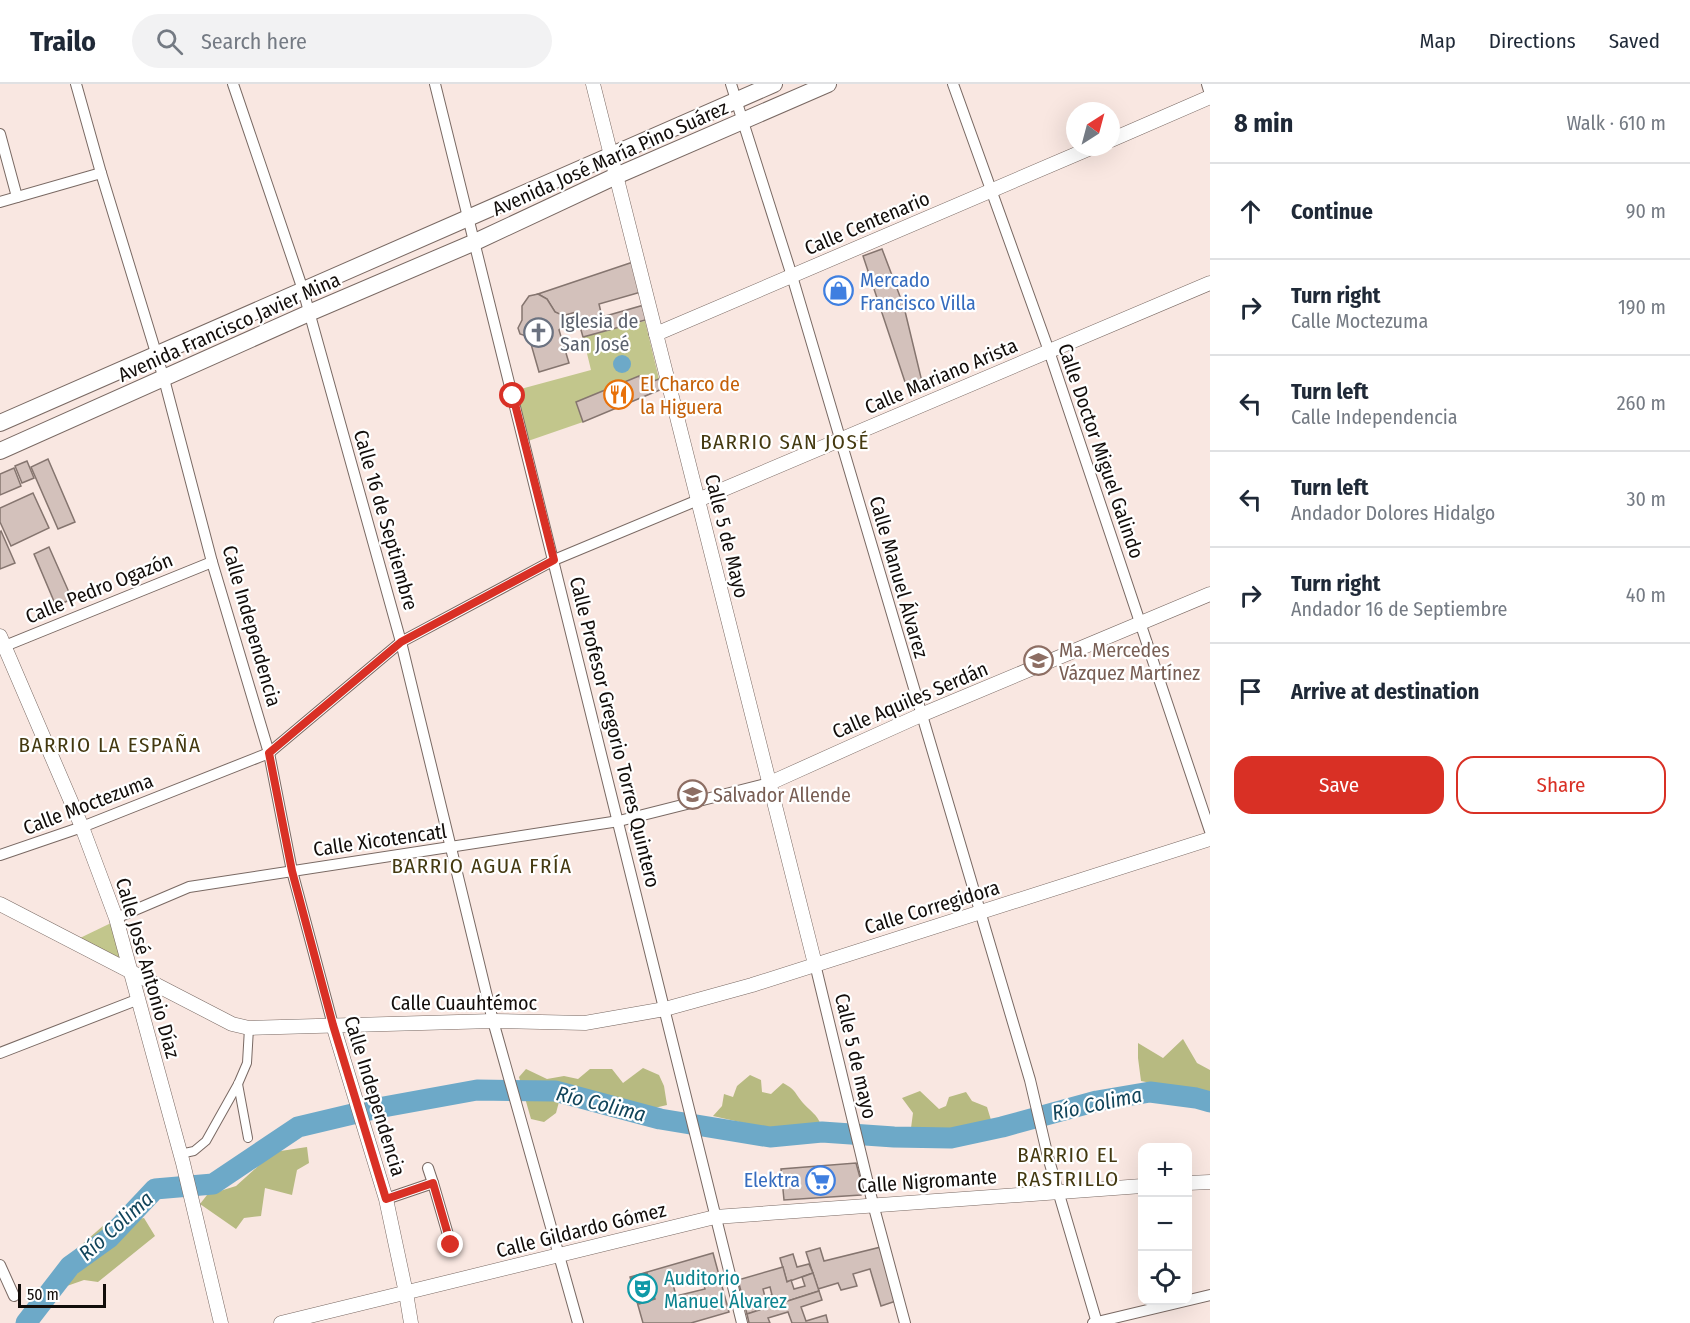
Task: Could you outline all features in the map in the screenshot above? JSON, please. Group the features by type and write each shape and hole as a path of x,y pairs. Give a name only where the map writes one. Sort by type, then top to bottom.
{"main road":[{"name":"Avenida José María Pino Suárez","path":"469,218 774,84"},
{"name":"Avenida José María Pino Suárez","path":"475,242 616,176 828,84"},
{"name":"Avenida Francisco Javier Mina","path":"0,423 469,218"},
{"name":"Avenida Francisco Javier Mina","path":"0,451 309,312 475,242"}],"street":[{"name":"Calle Independencia","path":"76,84 164,379 212,562 269,753 292,871 333,1025 386,1199 411,1323"},
{"name":"Calle 16 de Septiembre","path":"233,84 303,290 401,642 494,1021 560,1254"},
{"name":"Calle Profesor Gregorio Torres Quintero","path":"435,84 742,1323"},
{"name":"Calle 5 de Mayo","path":"593,84 815,964"},
{"name":"Calle Manuel Álvarez","path":"731,84 792,276 1029,1080 1048,1157 1096,1323"},
{"name":"Calle Doctor Miguel Galindo","path":"953,84 1049,351 1210,831"},
{"path":"1120,136 1210,95 1207,84"},
{"path":"0,134 17,197"},
{"name":"Calle Centenario","path":"656,334 1073,156"},
{"path":"0,202 101,173"},
{"name":"Calle Mariano Arista","path":"554,560 1210,283"},
{"name":"Calle Moctezuma","path":"0,855 82,827 269,753 401,642 554,560"},
{"name":"Calle Pedro Ogazón","path":"1,643 212,562"},
{"name":"Calle Aquiles Serdán","path":"619,822 770,783 921,716 1210,594"},
{"name":"Calle José Antonio Díaz","path":"1,643 82,827 116,918 195,1210 221,1323"},
{"name":"Calle Xicotencatl","path":"116,918 189,886 619,822"},
{"name":"Calle Corregidora","path":"665,1009 752,985 1210,839"},
{"name":"Calle Cuauhtémoc","path":"0,904 232,1024 249,1028 494,1021 585,1023 665,1009"},
{"name":"Calle 5 de mayo","path":"815,964 873,1204"},
{"path":"0,1053 139,999"},
{"path":"181,1159 206,1141 238,1084 247,1064 249,1028"},
{"path":"238,1084 248,1138"},
{"path":"428,1168 451,1245"},
{"path":"1192,1183 1210,1182"},
{"path":"386,1199 433,1183"},
{"name":"Calle Nigromante","path":"715,1217 1138,1186"},
{"path":"873,1204 905,1323"},
{"name":"Calle Gildardo Gómez","path":"281,1323 715,1217"},
{"path":"560,1254 578,1323"},
{"path":"0,1265 14,1296"},
{"path":"1096,1323 1210,1295"}],"green space":[{"path":"645,321 659,379 643,385 639,376 576,402 583,422 528,441 517,390 591,370 583,337"},
{"path":"111,923 124,960 80,938"},
{"path":"1183,1039 1197,1063 1210,1070 1210,1098 1190,1091 1141,1081 1138,1043 1163,1058"},
{"path":"643,1068 659,1075 664,1086 667,1105 646,1110 616,1112 592,1097 577,1102 560,1098 556,1113 544,1122 531,1119 519,1077 526,1069 547,1079 564,1076 578,1079 590,1069 612,1069 623,1083"},
{"path":"750,1075 761,1080 762,1092 771,1094 783,1083 815,1115 821,1125 766,1128 713,1116 722,1106 724,1094 733,1097 737,1086"},
{"path":"920,1091 939,1109 946,1106 949,1097 966,1092 972,1101 987,1107 991,1120 952,1132 911,1128 913,1113 902,1098"},
{"path":"307,1147 309,1163 297,1170 292,1195 265,1188 261,1216 244,1218 236,1229 200,1204 207,1195 236,1186 274,1152"},
{"path":"144,1218 155,1236 98,1282 84,1280 64,1287 64,1260 104,1225"}],"water":[{"path":"622,355 628,358 631,364 628,370 622,373 616,370 613,364 616,358"}],"building":[{"path":"882,249 904,307 924,390 910,397 863,256"},
{"path":"633,262 641,292 599,304 602,317 644,305 649,319 583,337 576,312 562,316 555,312 547,299 538,294"},
{"name":"Iglesia de San José","path":"538,294 547,299 555,312 564,319 559,330 569,363 539,372 529,337 520,334 518,328 522,320 522,306 529,296"},
{"name":"El Charco de la Higuera","path":"639,376 643,385 659,379 662,389 583,422 576,402"},
{"path":"48,459 75,522 58,529 31,467"},
{"path":"27,461 34,478 22,483 15,466"},
{"path":"14,468 21,486 0,495 0,474"},
{"path":"33,493 49,528 11,546 0,522 0,508"},
{"path":"0,532 15,563 0,569"},
{"path":"49,547 72,599 56,606 34,554"},
{"name":"Elektra","path":"856,1163 864,1192 861,1195 784,1200 781,1169"},
{"path":"881,1247 896,1301 881,1306 870,1269 853,1274 857,1286 841,1290 838,1283 818,1289 806,1252 820,1248 824,1261"},
{"path":"713,1253 729,1312 691,1323 643,1323 630,1277","holes":["701,1272 705,1289 676,1296 672,1280"]},
{"path":"793,1254 797,1267 809,1264 813,1273 787,1282 780,1258"},
{"path":"783,1267 787,1282 791,1280 794,1289 805,1286 802,1277 813,1273 819,1291 747,1314 738,1280","holes":["770,1287 772,1295 765,1297 763,1289"]},
{"name":"Auditorio Manuel Álvarez","path":"647,1273 655,1299 639,1304 631,1278"},
{"path":"819,1291 822,1300 801,1307 806,1321 826,1315 828,1323 792,1323 788,1312 768,1318 770,1323 749,1323 747,1314"}],"waterway":[{"name":"Río Colima","path":"26,1323 70,1266 109,1238 155,1189 213,1184 298,1127 378,1108 477,1090 555,1091 660,1119 770,1137 822,1132 951,1138 1002,1127 1097,1101 1150,1092 1210,1102"}],"place":[{"name":"Mercado Francisco Villa","path":"839,291"},
{"name":"Iglesia de San José","path":"539,332"},
{"name":"El Charco de la Higuera","path":"619,395"},
{"name":"Ma. Mercedes Vázquez Martínez","path":"1038,661"},
{"name":"Salvador Allende","path":"692,795"},
{"name":"Elektra","path":"821,1180"},
{"name":"Auditorio Manuel Álvarez","path":"643,1289"}],"district":[{"name":"BARRIO SAN JOSÉ","path":"785,442"},
{"name":"BARRIO LA ESPAÑA","path":"110,745"},
{"name":"BARRIO AGUA FRÍA","path":"482,866"},
{"name":"BARRIO EL RASTRILLO","path":"1068,1167"}],"route":[{"path":"451,1245 433,1183 386,1199 333,1025 292,871 269,753 401,642 554,560 513,396"}]}
